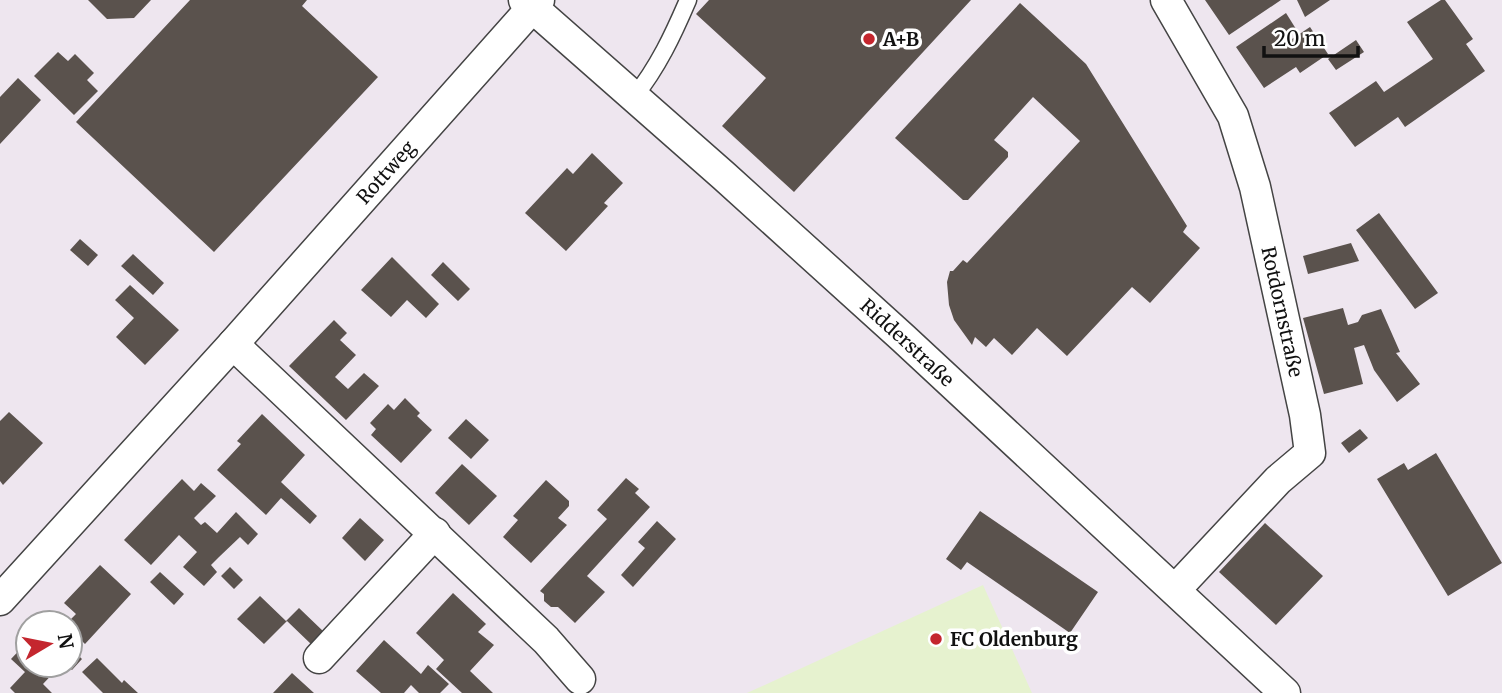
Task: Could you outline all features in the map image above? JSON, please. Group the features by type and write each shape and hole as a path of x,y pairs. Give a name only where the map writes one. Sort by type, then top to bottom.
{"street":[{"name":"Rotdornstraße","path":"1166,0 1233,116 1255,187 1305,415 1310,453 1278,480 1175,590"},
{"name":"Ridderstraße","path":"532,2 903,338 1285,693"},
{"name":"Rottweg","path":"0,600 233,344 532,2"},
{"path":"233,344 546,640 580,679"},
{"path":"319,658 435,533"}],"lane":[{"path":"634,97 652,75 688,0"}],"shaded area":[{"path":"0,0 1502,0 1502,693 0,693"}],"green space":[{"name":"FC Oldenburg","path":"983,585 1032,693 747,693"}],"building":[{"path":"88,0 151,0 134,18 107,19"},
{"path":"190,0 307,0 302,6 378,77 214,252 76,122"},
{"path":"709,0 971,0 794,192 722,126 766,78 696,14"},
{"path":"1205,0 1281,0 1229,35"},
{"path":"1297,0 1330,0 1305,17"},
{"path":"1445,0 1473,39 1466,44 1485,71 1405,127 1398,117 1355,147 1329,113 1376,81 1384,92 1433,59 1407,22"},
{"path":"1020,3 1086,64 1187,226 1183,232 1200,248 1150,303 1132,287 1067,356 1037,328 1012,355 994,338 986,347 975,337 972,345 954,320 949,305 947,282 950,271 963,260 967,263 1080,141 1033,97 994,140 1008,152 1008,157 968,200 963,200 895,138"},
{"path":"1286,13 1296,29 1280,40 1283,45 1310,27 1328,54 1300,73 1296,67 1264,88 1236,47"},
{"path":"1356,40 1364,52 1336,70 1328,59"},
{"path":"58,52 68,61 75,54 94,73 87,80 98,91 74,115 34,76"},
{"path":"18,78 41,100 0,144 0,97"},
{"path":"592,153 623,183 604,203 608,206 566,251 525,213 567,168 573,174"},
{"path":"1379,213 1438,293 1415,309 1356,230"},
{"path":"80,239 98,255 88,266 70,250"},
{"path":"1351,243 1359,261 1308,274 1303,256"},
{"path":"133,254 164,283 153,295 121,266"},
{"path":"392,257 439,304 426,318 407,300 391,317 361,290"},
{"path":"443,262 470,289 458,301 431,275"},
{"path":"130,285 179,330 145,365 116,337 134,318 115,300"},
{"path":"1343,308 1348,325 1358,322 1362,315 1381,309 1400,352 1396,353 1420,384 1397,402 1374,370 1364,345 1354,348 1363,384 1324,394 1303,318"},
{"path":"334,320 347,333 340,340 356,355 335,377 348,389 364,373 379,386 346,420 289,366"},
{"path":"405,398 420,413 417,416 432,430 401,463 371,435 376,429 370,423 388,404 394,410"},
{"path":"9,412 43,443 3,485 0,481 0,421"},
{"path":"262,414 305,455 281,482 317,516 310,524 281,498 266,515 217,470 241,444 237,441"},
{"path":"466,419 489,440 471,459 448,438"},
{"path":"1360,429 1368,438 1349,453 1341,443"},
{"path":"1436,453 1502,563 1448,596 1377,479 1404,463 1408,470"},
{"path":"462,464 497,496 469,525 435,493"},
{"path":"626,478 639,489 635,493 650,507 587,576 605,592 575,623 558,607 551,607 544,601 544,594 540,591 607,519 597,510"},
{"path":"182,479 194,491 201,483 216,496 194,518 201,525 205,522 217,533 236,512 258,534 248,545 240,537 219,557 211,565 217,572 204,586 183,567 197,552 179,535 151,565 124,540"},
{"path":"546,480 569,501 569,506 558,518 567,525 531,563 503,537 518,520 513,516"},
{"name":"FC Oldenburg","path":"980,511 1098,592 1070,633 967,562 961,570 946,559"},
{"path":"360,518 384,540 365,561 342,538"},
{"path":"657,521 676,539 633,587 621,575 645,548 638,542"},
{"path":"1265,523 1323,576 1276,625 1219,572"},
{"path":"100,565 131,594 85,644 84,609 71,609 64,603"},
{"path":"230,567 243,580 234,589 221,576"},
{"path":"160,572 184,594 174,605 150,582"},
{"path":"453,593 486,624 478,632 494,645 470,671 493,693 462,693 436,669 444,660 416,633"},
{"path":"260,596 286,621 299,608 324,632 312,645 287,621 264,644 237,619"},
{"path":"384,640 421,674 428,665 449,684 440,693 419,693 411,685 404,693 381,693 356,671"},
{"path":"97,658 122,683 124,680 138,693 103,693 84,674 84,670"},
{"path":"292,673 314,693 273,693"},
{"path":"18,679 48,679 43,684 52,693 15,693 10,688"}],"place":[{"name":"A+B","path":"869,39"},
{"name":"FC Oldenburg","path":"936,639"}]}
